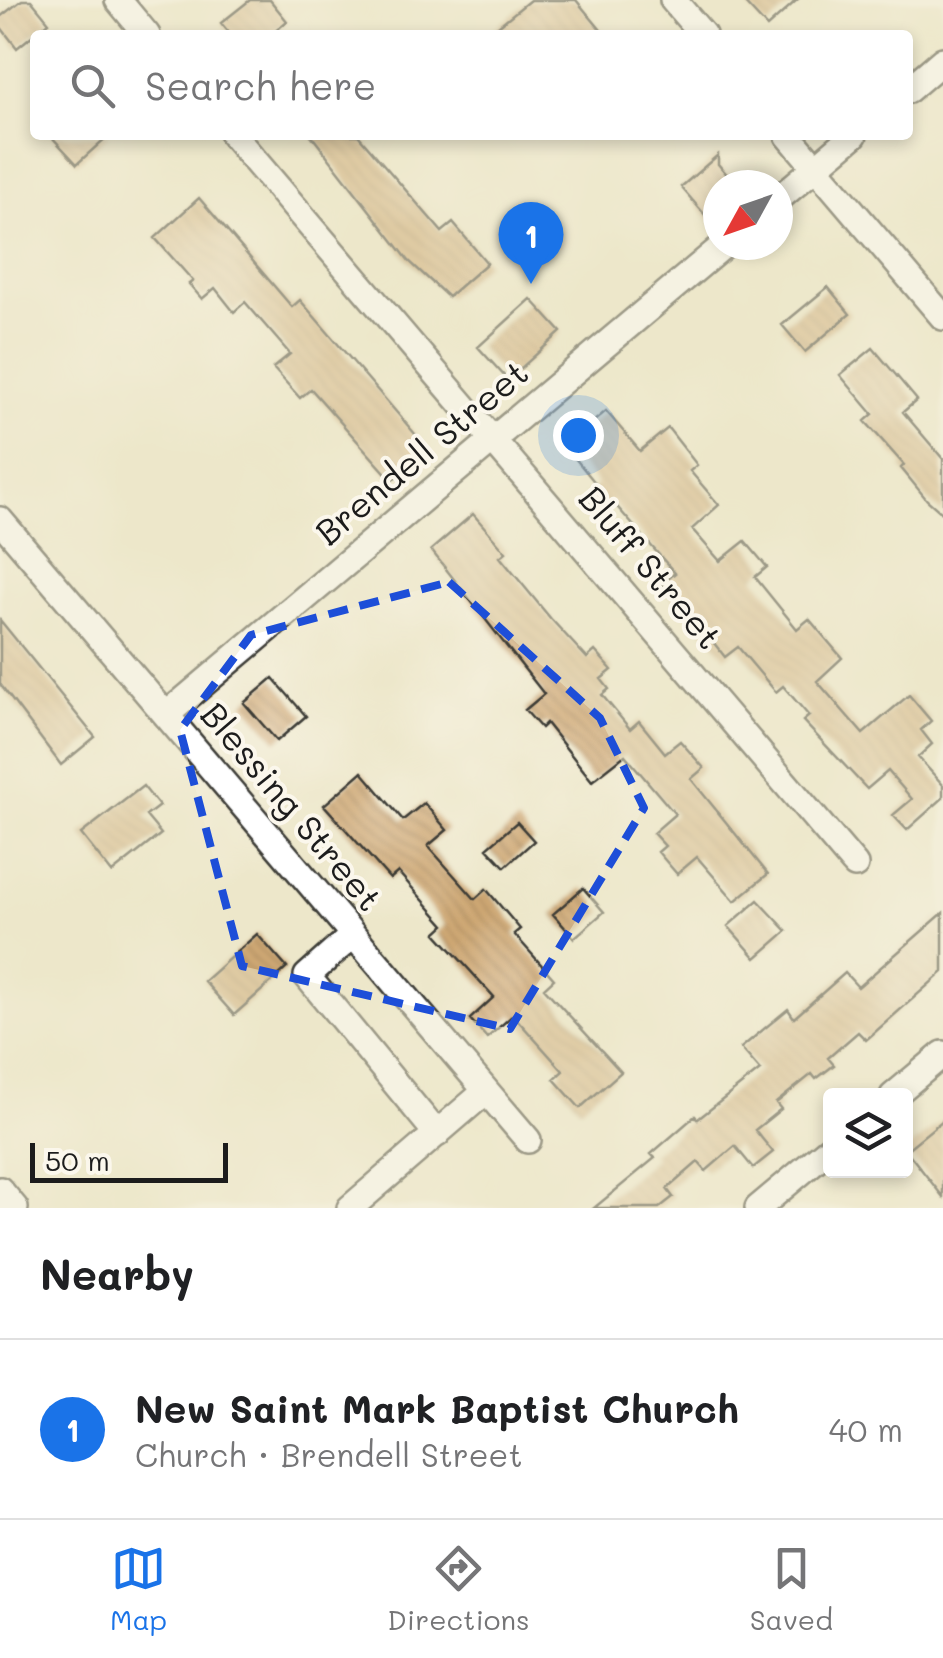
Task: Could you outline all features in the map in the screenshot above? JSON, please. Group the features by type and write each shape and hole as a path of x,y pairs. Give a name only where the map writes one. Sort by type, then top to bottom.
{"street":[{"path":"118,0 143,30"},
{"path":"674,0 699,30"},
{"path":"913,86 943,60"},
{"name":"Bluff Street","path":"238,140 855,865"},
{"path":"792,140 943,318"},
{"path":"793,187 848,140"},
{"name":"Brendell Street","path":"166,715 706,260"},
{"name":"Blessing Street","path":"0,520 528,1140"},
{"path":"354,935 307,976 437,1134"},
{"path":"903,1088 943,1054"},
{"path":"350,1208 486,1091"},
{"path":"758,1208 823,1154"},
{"path":"0,1190 15,1208"}],"highlighted area":[{"path":"449,582 600,718 644,808 510,1029 242,966 180,730 251,635"}],"building":[{"path":"22,0 31,0 49,22 39,30 30,30 30,37 17,48 0,26 0,17"},
{"path":"250,0 270,0 287,21 277,30 227,30 221,23"},
{"path":"530,0 576,0 601,30 493,30"},
{"path":"742,0 797,0 767,27"},
{"path":"55,140 103,140 77,164"},
{"path":"315,140 362,140 442,232 453,223 487,263 448,297 409,261"},
{"path":"718,155 723,170 703,170 703,213 681,187"},
{"path":"199,198 292,307 300,300 428,449 392,480 311,389 300,398 273,368 290,354 245,302 234,312 215,288 202,299 189,284 193,281 155,238"},
{"path":"828,287 850,314 805,352 782,325"},
{"path":"531,299 561,332 508,380 478,347"},
{"path":"873,348 917,400 903,412 943,459 943,514 927,500 901,468 904,465 865,421 873,414 840,375"},
{"path":"606,411 640,451 668,428 697,465 690,471 719,505 692,529 720,561 745,541 767,567 755,577 797,629 809,619 842,658 817,681 863,734 909,695 931,721 921,730 932,744 918,757 943,785 943,798 907,830 893,815 912,799 888,771 867,789 803,721 809,716 783,686 776,692 738,647 725,657 679,599 676,602 662,584 675,573 612,501 599,513 585,495 597,485 565,446"},
{"path":"473,514 506,552 500,557 551,619 587,658 595,651 612,670 601,679 609,689 602,695 630,729 639,721 665,753 680,741 704,768 691,779 768,874 735,901 697,857 677,874 658,852 665,846 653,833 675,814 625,755 592,781 546,723 541,728 525,710 544,694 431,550"},
{"path":"0,620 95,737 61,765 0,684"},
{"path":"273,678 306,716 277,741 244,703"},
{"path":"362,772 403,820 424,803 447,830 428,846 475,899 486,889 520,929 514,934 554,979 544,988 621,1072 580,1108 554,1079 563,1071 513,1015 487,1038 470,1019 494,997 436,933 445,925 398,872 390,879 324,805"},
{"path":"143,786 159,806 146,816 161,834 112,873 81,834"},
{"path":"517,822 534,841 505,867 487,848"},
{"path":"583,888 604,912 574,938 553,914"},
{"path":"758,900 787,931 756,958 728,926"},
{"path":"943,913 943,972 866,1040 858,1032 828,1058 834,1065 816,1079 812,1074 776,1103 781,1109 755,1130 773,1152 753,1168 735,1146 706,1171 698,1162 667,1189 673,1197 659,1208 594,1208 655,1158 651,1154 695,1116 698,1119 760,1070 741,1048 788,1009 794,1018 845,973 858,987"},
{"path":"257,934 287,968 234,1015 204,981"},
{"path":"943,1120 943,1197 913,1159 913,1144"}],"place":[{"name":"New Saint Mark Baptist Church","path":"531,284"}]}
